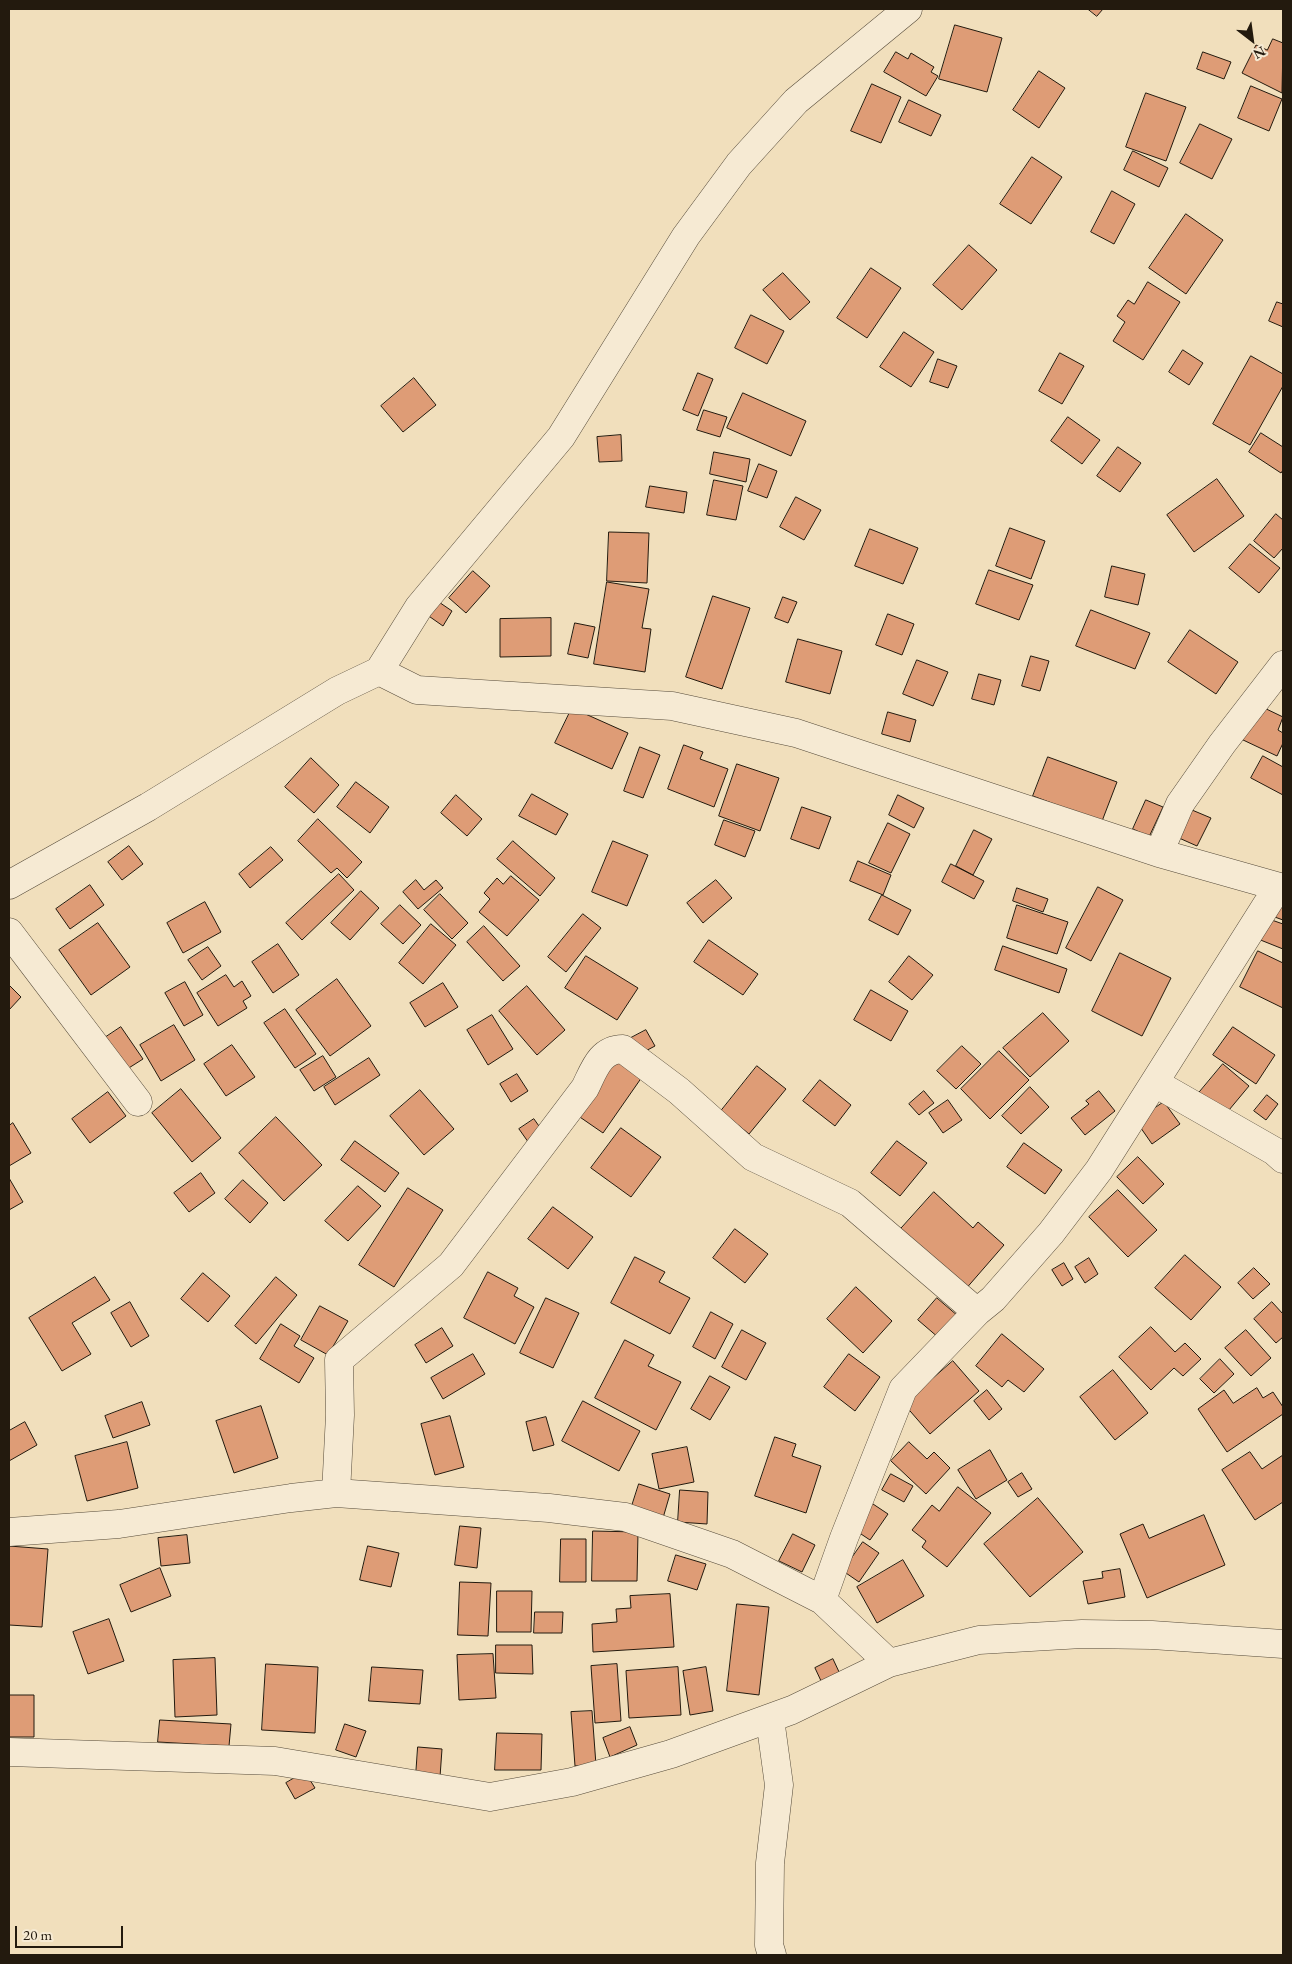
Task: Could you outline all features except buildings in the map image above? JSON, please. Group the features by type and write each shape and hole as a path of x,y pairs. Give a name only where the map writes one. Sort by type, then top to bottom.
{"street":[{"path":"9,885 148,807 337,691 379,672 419,607 561,437 686,236 739,164 796,101 908,9"},
{"path":"1159,853 1180,804 1233,729 1283,665"},
{"path":"379,672 416,690 672,706 796,733 1159,853 1281,888 1099,1170 1051,1233 993,1299 977,1312 903,1389 844,1538 822,1600"},
{"path":"9,932 138,1102"},
{"path":"336,1493 340,1415 339,1360 451,1264 585,1088 601,1059 612,1049 623,1049 679,1091 753,1157 850,1203 977,1312"},
{"path":"1155,1083 1274,1151 1283,1159"},
{"path":"9,1532 120,1524 290,1498 336,1493 549,1508 625,1517 732,1554 822,1600 890,1663"},
{"path":"9,1752 275,1761 490,1797 572,1782 671,1754 792,1710 890,1663 980,1640 1072,1635 1152,1635 1283,1644"},
{"path":"770,1719 779,1786 770,1863 769,1945 772,1955"}]}
